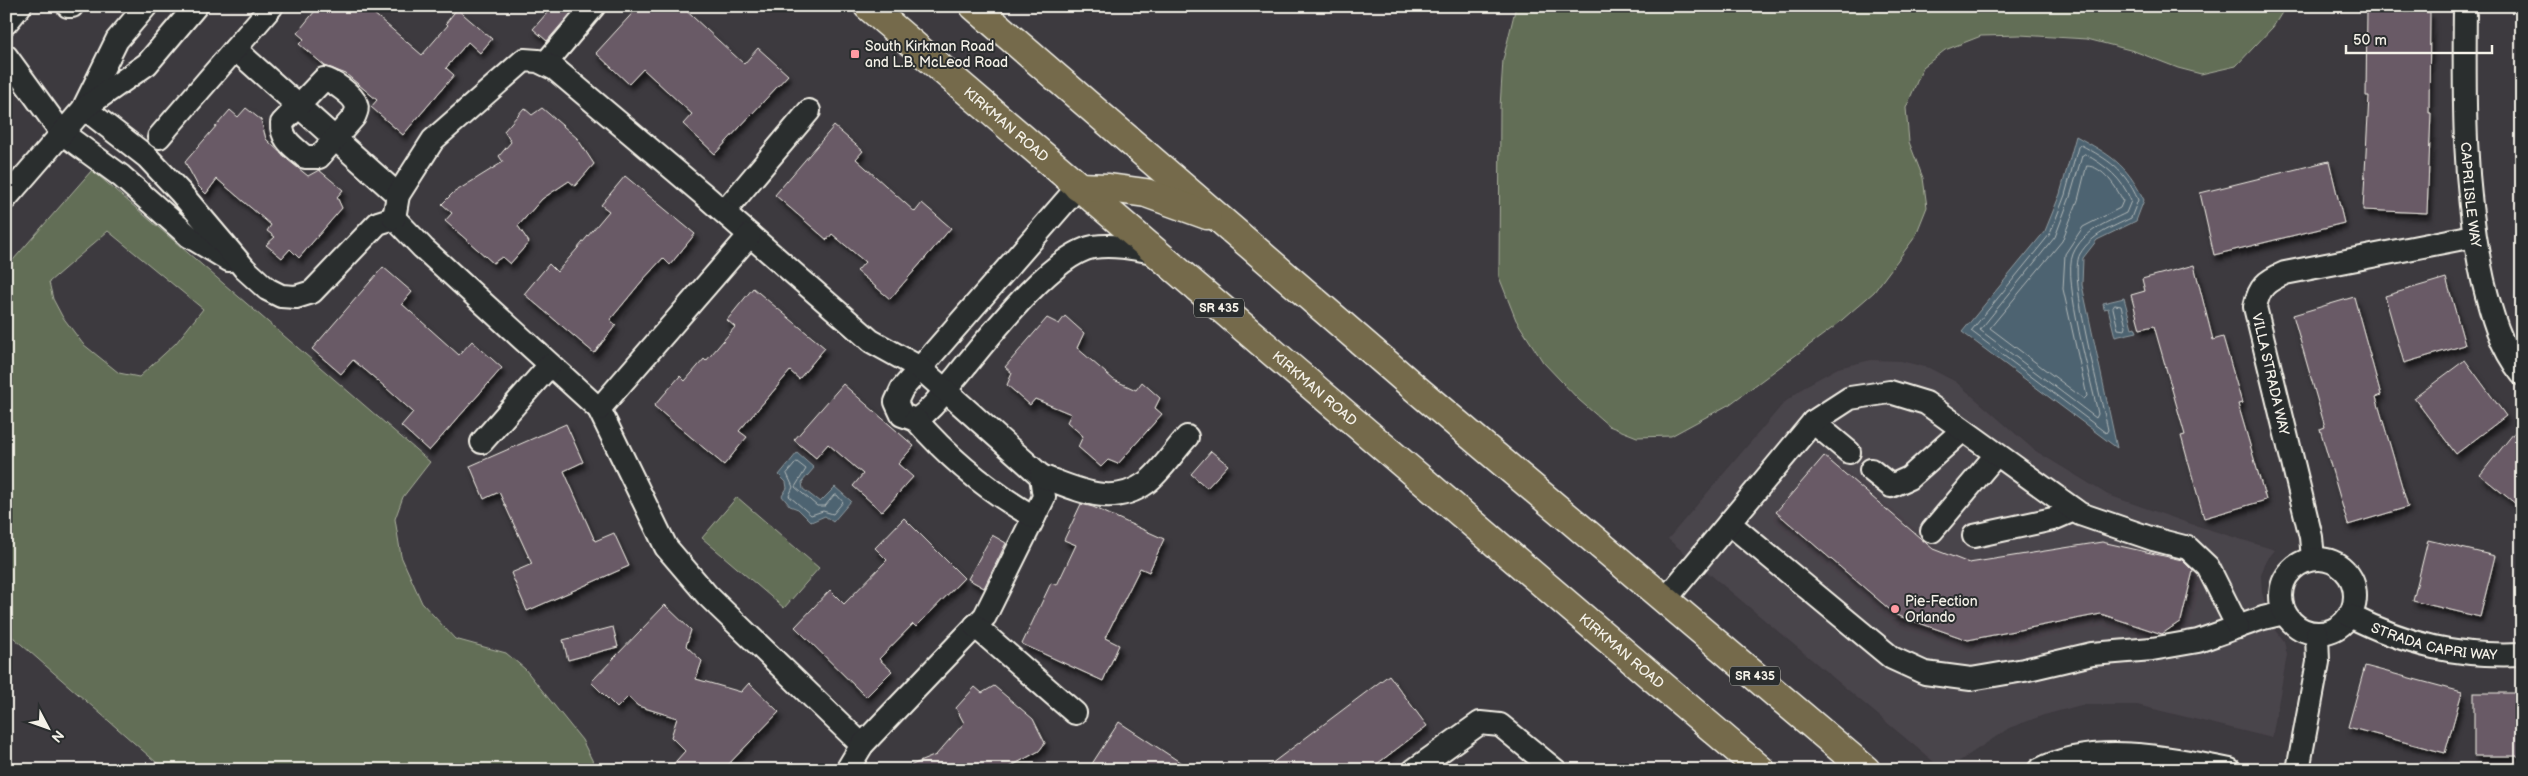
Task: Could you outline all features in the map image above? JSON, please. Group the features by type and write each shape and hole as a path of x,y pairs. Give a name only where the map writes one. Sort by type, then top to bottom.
{"main road":[{"name":"KIRKMAN ROAD","path":"868,6 1153,252 1761,770"},
{"name":"SR 435","path":"974,6 1222,221 1866,770"},
{"path":"1078,187 1109,188 1146,193 1222,221"}],"street":[{"path":"6,23 20,6"},
{"path":"84,108 117,40 146,6"},
{"path":"6,198 84,108 147,64 196,6"},
{"path":"159,137 272,6"},
{"path":"545,64 594,6"},
{"name":"CAPRI ISLE WAY","path":"2465,6 2466,163 2474,236 2491,312 2503,343 2522,374"},
{"path":"235,49 398,195"},
{"path":"6,56 62,133 121,176 189,236 245,269"},
{"path":"394,218 398,195 433,140 524,60 538,60 555,69 724,212 871,341 920,368 1041,476 1096,495 1119,496 1146,482 1187,437"},
{"path":"324,79 331,81 356,102 357,108 354,117 319,157 305,157 285,139 282,132 282,123 298,106 324,79"},
{"path":"84,108 147,158 180,192 245,269 267,289 281,296 296,297 312,292 378,223 394,218"},
{"path":"724,212 809,111"},
{"path":"1034,517 1006,501 938,445 916,420 902,415 896,402 902,389 1078,187"},
{"path":"394,218 423,248 599,409 666,547 707,595 862,745"},
{"path":"599,409 750,235"},
{"name":"VILLA STRADA WAY","path":"2313,558 2311,537 2254,307 2258,292 2272,278 2285,273 2474,236"},
{"path":"916,420 929,412 945,390 1007,317 1057,265 1077,253 1094,247 1120,247 1153,252"},
{"path":"482,442 550,364"},
{"path":"1665,600 1813,422 1850,398 1890,392 1926,403 2080,514 2153,539 2188,548 2208,567 2238,627"},
{"path":"1813,422 1848,452"},
{"path":"1870,470 1891,486 1909,478 1963,430"},
{"path":"1932,531 1996,455"},
{"path":"847,770 862,745 984,616 1044,498 1041,476"},
{"path":"1974,536 2053,519 2074,510"},
{"path":"1729,524 1892,658 1925,672 1970,679 2024,670 2092,654 2152,649 2198,641 2284,613"},
{"path":"2313,558 2331,560 2344,568 2351,578 2356,597 2350,616 2341,626 2330,632 2317,634 2304,631 2293,624 2284,613 2281,601 2281,588 2286,576 2294,567 2313,558"},
{"name":"STRADA CAPRI WAY","path":"2350,616 2416,644 2488,656 2522,654"},
{"path":"975,626 1075,713"},
{"path":"2298,770 2318,662 2317,634"},
{"path":"1414,770 1480,723 1500,725 1555,770"},
{"path":"2038,770 2063,760 2093,754 2168,758 2230,770"}],"shaded area":[{"path":"1871,360 1901,361 1929,368 1956,382 2034,450 2108,495 2188,523 2275,550 2266,561 2261,575 2262,593 2272,625 2284,641 2287,655 2272,738 2137,705 2081,705 2044,715 2009,728 1955,764 1934,762 1668,539 1784,403 1807,385 1838,368"}],"green space":[{"path":"1516,6 2286,6 2273,27 2236,66 2201,74 2178,68 2134,51 2087,39 2020,35 1981,36 1945,50 1923,67 1906,108 1909,142 1923,178 1927,207 1915,237 1874,292 1835,326 1730,404 1671,436 1637,437 1609,426 1579,400 1543,362 1516,320 1499,277 1500,107 1503,60"},
{"path":"92,170 430,462 403,497 395,519 401,556 422,603 455,639 506,653 525,669 582,740 597,770 165,770 6,631 6,268","holes":["108,231 203,309 176,343 139,377 119,373 83,344 62,316 53,299 49,282"]},
{"path":"737,497 819,568 784,608 702,538"}],"water":[{"path":"2076,136 2116,161 2130,177 2144,200 2136,221 2097,240 2083,258 2082,285 2117,448 1962,332 2045,231 2060,194"},
{"path":"2124,298 2132,328 2135,327 2137,332 2115,337 2108,308 2104,309 2103,303"},
{"path":"797,453 814,468 802,482 803,489 820,502 835,487 851,501 833,522 825,516 811,522 798,509 790,506 782,496 787,488 786,482 779,475"}],"building":[{"path":"319,6 365,6 422,55 448,25 446,23 457,9 492,39 480,53 468,42 446,68 454,75 403,135 371,107 377,100 346,74 325,66 299,44 304,39 297,33"},
{"path":"553,6 577,6 547,41 533,29"},
{"path":"639,6 681,6 744,64 758,48 788,75 715,154 683,124 692,114 643,69 629,84 596,53"},
{"path":"2367,11 2430,12 2429,113 2431,113 2427,213 2363,210 2369,96 2366,96"},
{"path":"246,108 261,120 266,139 288,160 308,176 319,170 343,190 337,197 342,208 299,258 290,249 282,258 266,245 275,237 267,231 271,225 217,179 206,194 198,186 185,162 230,110 238,117"},
{"path":"524,108 532,115 542,108 577,138 594,164 575,186 569,181 542,199 518,226 529,242 510,264 502,257 493,263 445,221 452,213 442,204 453,193 503,162 499,156 511,142 504,131"},
{"path":"834,126 863,151 856,159 915,212 922,203 951,228 890,299 857,271 865,262 832,234 827,240 775,195"},
{"path":"2329,161 2344,223 2214,255 2200,193"},
{"path":"625,176 695,234 670,265 663,258 642,281 610,320 616,325 594,353 524,294 549,264 557,272 577,249 609,211 601,205"},
{"path":"2194,265 2213,340 2223,337 2242,403 2238,404 2266,500 2204,518 2181,436 2185,435 2154,326 2140,329 2131,295 2145,291 2142,279"},
{"path":"383,267 412,292 402,304 459,355 472,341 502,368 429,451 401,426 413,412 377,380 353,360 341,374 312,349"},
{"path":"2446,278 2465,345 2404,363 2385,296"},
{"path":"753,288 825,348 799,379 790,371 739,431 747,437 724,465 654,406 680,376 685,381 704,359 706,361 735,327 727,320"},
{"path":"2354,297 2381,395 2376,397 2408,507 2348,525 2320,429 2325,427 2293,315"},
{"path":"1065,316 1084,333 1077,348 1114,380 1136,390 1142,382 1160,398 1155,408 1162,414 1118,464 1108,460 1101,467 1078,447 1083,436 1067,422 1071,414 1035,399 1030,405 1007,385 1012,373 1005,367 1047,318 1059,324"},
{"path":"2465,360 2506,416 2456,454 2414,398"},
{"path":"843,384 914,446 898,464 913,477 882,512 853,486 863,474 828,444 816,458 794,440"},
{"path":"2522,423 2522,509 2480,475"},
{"path":"566,424 583,462 564,471 595,541 614,533 629,566 527,611 511,573 532,564 499,492 484,499 470,466"},
{"path":"1211,451 1228,465 1207,488 1191,474"},
{"path":"1824,456 1933,549 1969,563 2102,542 2182,560 2193,571 2181,621 2162,634 2101,614 1968,640 1896,615 1776,512"},
{"path":"1081,504 1093,507 1164,539 1149,572 1140,568 1105,638 1119,645 1103,681 1022,644 1051,583 1057,585 1076,545 1064,540"},
{"path":"904,518 964,578 916,627 913,624 879,659 892,671 866,697 795,627 830,590 844,604 887,560 875,548"},
{"path":"992,535 1006,543 984,588 968,579"},
{"path":"2428,540 2495,556 2480,617 2413,601"},
{"path":"665,605 691,630 686,646 702,661 696,679 741,692 749,683 779,712 723,770 668,770 685,751 671,737 677,718 638,706 628,697 617,708 591,682"},
{"path":"613,627 618,647 568,660 563,640"},
{"path":"2365,666 2462,692 2445,753 2348,727"},
{"path":"1389,675 1427,726 1369,770 1263,770"},
{"path":"994,686 1033,719 1045,743 1039,751 1004,770 900,770 936,755 964,723 956,708 975,687 982,693"},
{"path":"2474,693 2522,693 2522,756 2474,756"},
{"path":"1119,722 1192,770 1088,770"}],"place":[{"name":"South Kirkman Road and L.B. McLeod Road","path":"855,54"},
{"name":"Pie-Fection Orlando","path":"1895,609"}]}
